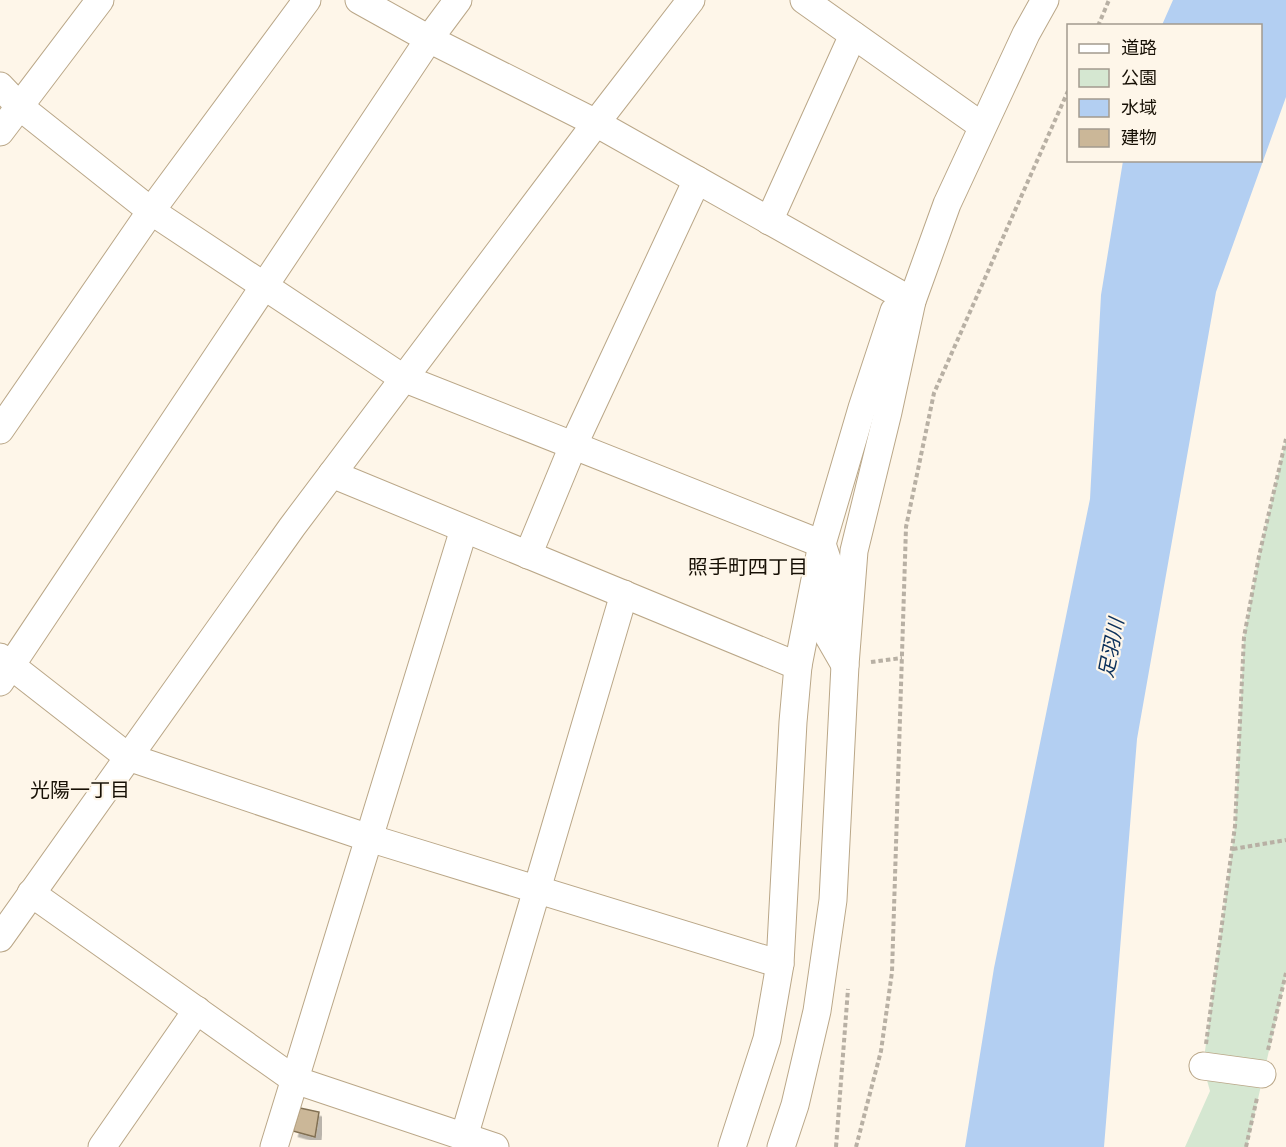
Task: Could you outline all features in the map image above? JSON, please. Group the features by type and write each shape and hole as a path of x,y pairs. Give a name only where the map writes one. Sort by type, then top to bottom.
{"street":[{"path":"0,132 100,0"},
{"path":"0,430 151,211 307,0"},
{"path":"359,0 429,39 596,123 906,298"},
{"path":"458,0 429,39 264,287 4,668 128,757 369,838 780,964"},
{"path":"0,938 332,474 691,0"},
{"path":"804,0 982,126"},
{"path":"732,1147 767,1039 780,964 798,666 822,544 862,408 906,298 982,126 1045,0"},
{"path":"769,221 854,35"},
{"path":"0,86 19,106 151,211 403,378 822,544"},
{"path":"528,555 573,446 697,180"},
{"path":"781,1147 795,1105 817,1011 833,900 845,665 854,551 888,412 906,298"},
{"path":"332,474 798,666"},
{"path":"274,1147 464,529"},
{"path":"822,544 830,568 826,632 845,665"},
{"path":"464,1137 624,594"},
{"path":"31,893 295,1080 495,1147"},
{"path":"102,1147 197,1010"},
{"path":"1203,1066 1262,1074"}],"path":[{"path":"1099,24 1109,0"},
{"path":"856,1147 881,1051 892,972 906,527 934,393 1067,93"},
{"path":"1203,1066 1233,849 1244,637 1259,556 1286,439"},
{"path":"1233,849 1286,840"}],"green space":[{"path":"1286,439 1286,976 1247,1147 1185,1147 1210,1091 1203,1066 1235,826 1244,637 1259,556"}],"water":[{"name":"足羽川","path":"1173,0 1286,0 1286,97 1216,292 1137,739 1104,1147 965,1147 994,968 1090,499 1101,295 1123,162 1262,162 1262,24 1162,24"}],"building":[{"path":"300,1108 319,1112 315,1137 293,1131"}],"district":[{"name":"照手町四丁目","path":"748,567"},
{"name":"光陽一丁目","path":"80,790"}]}
